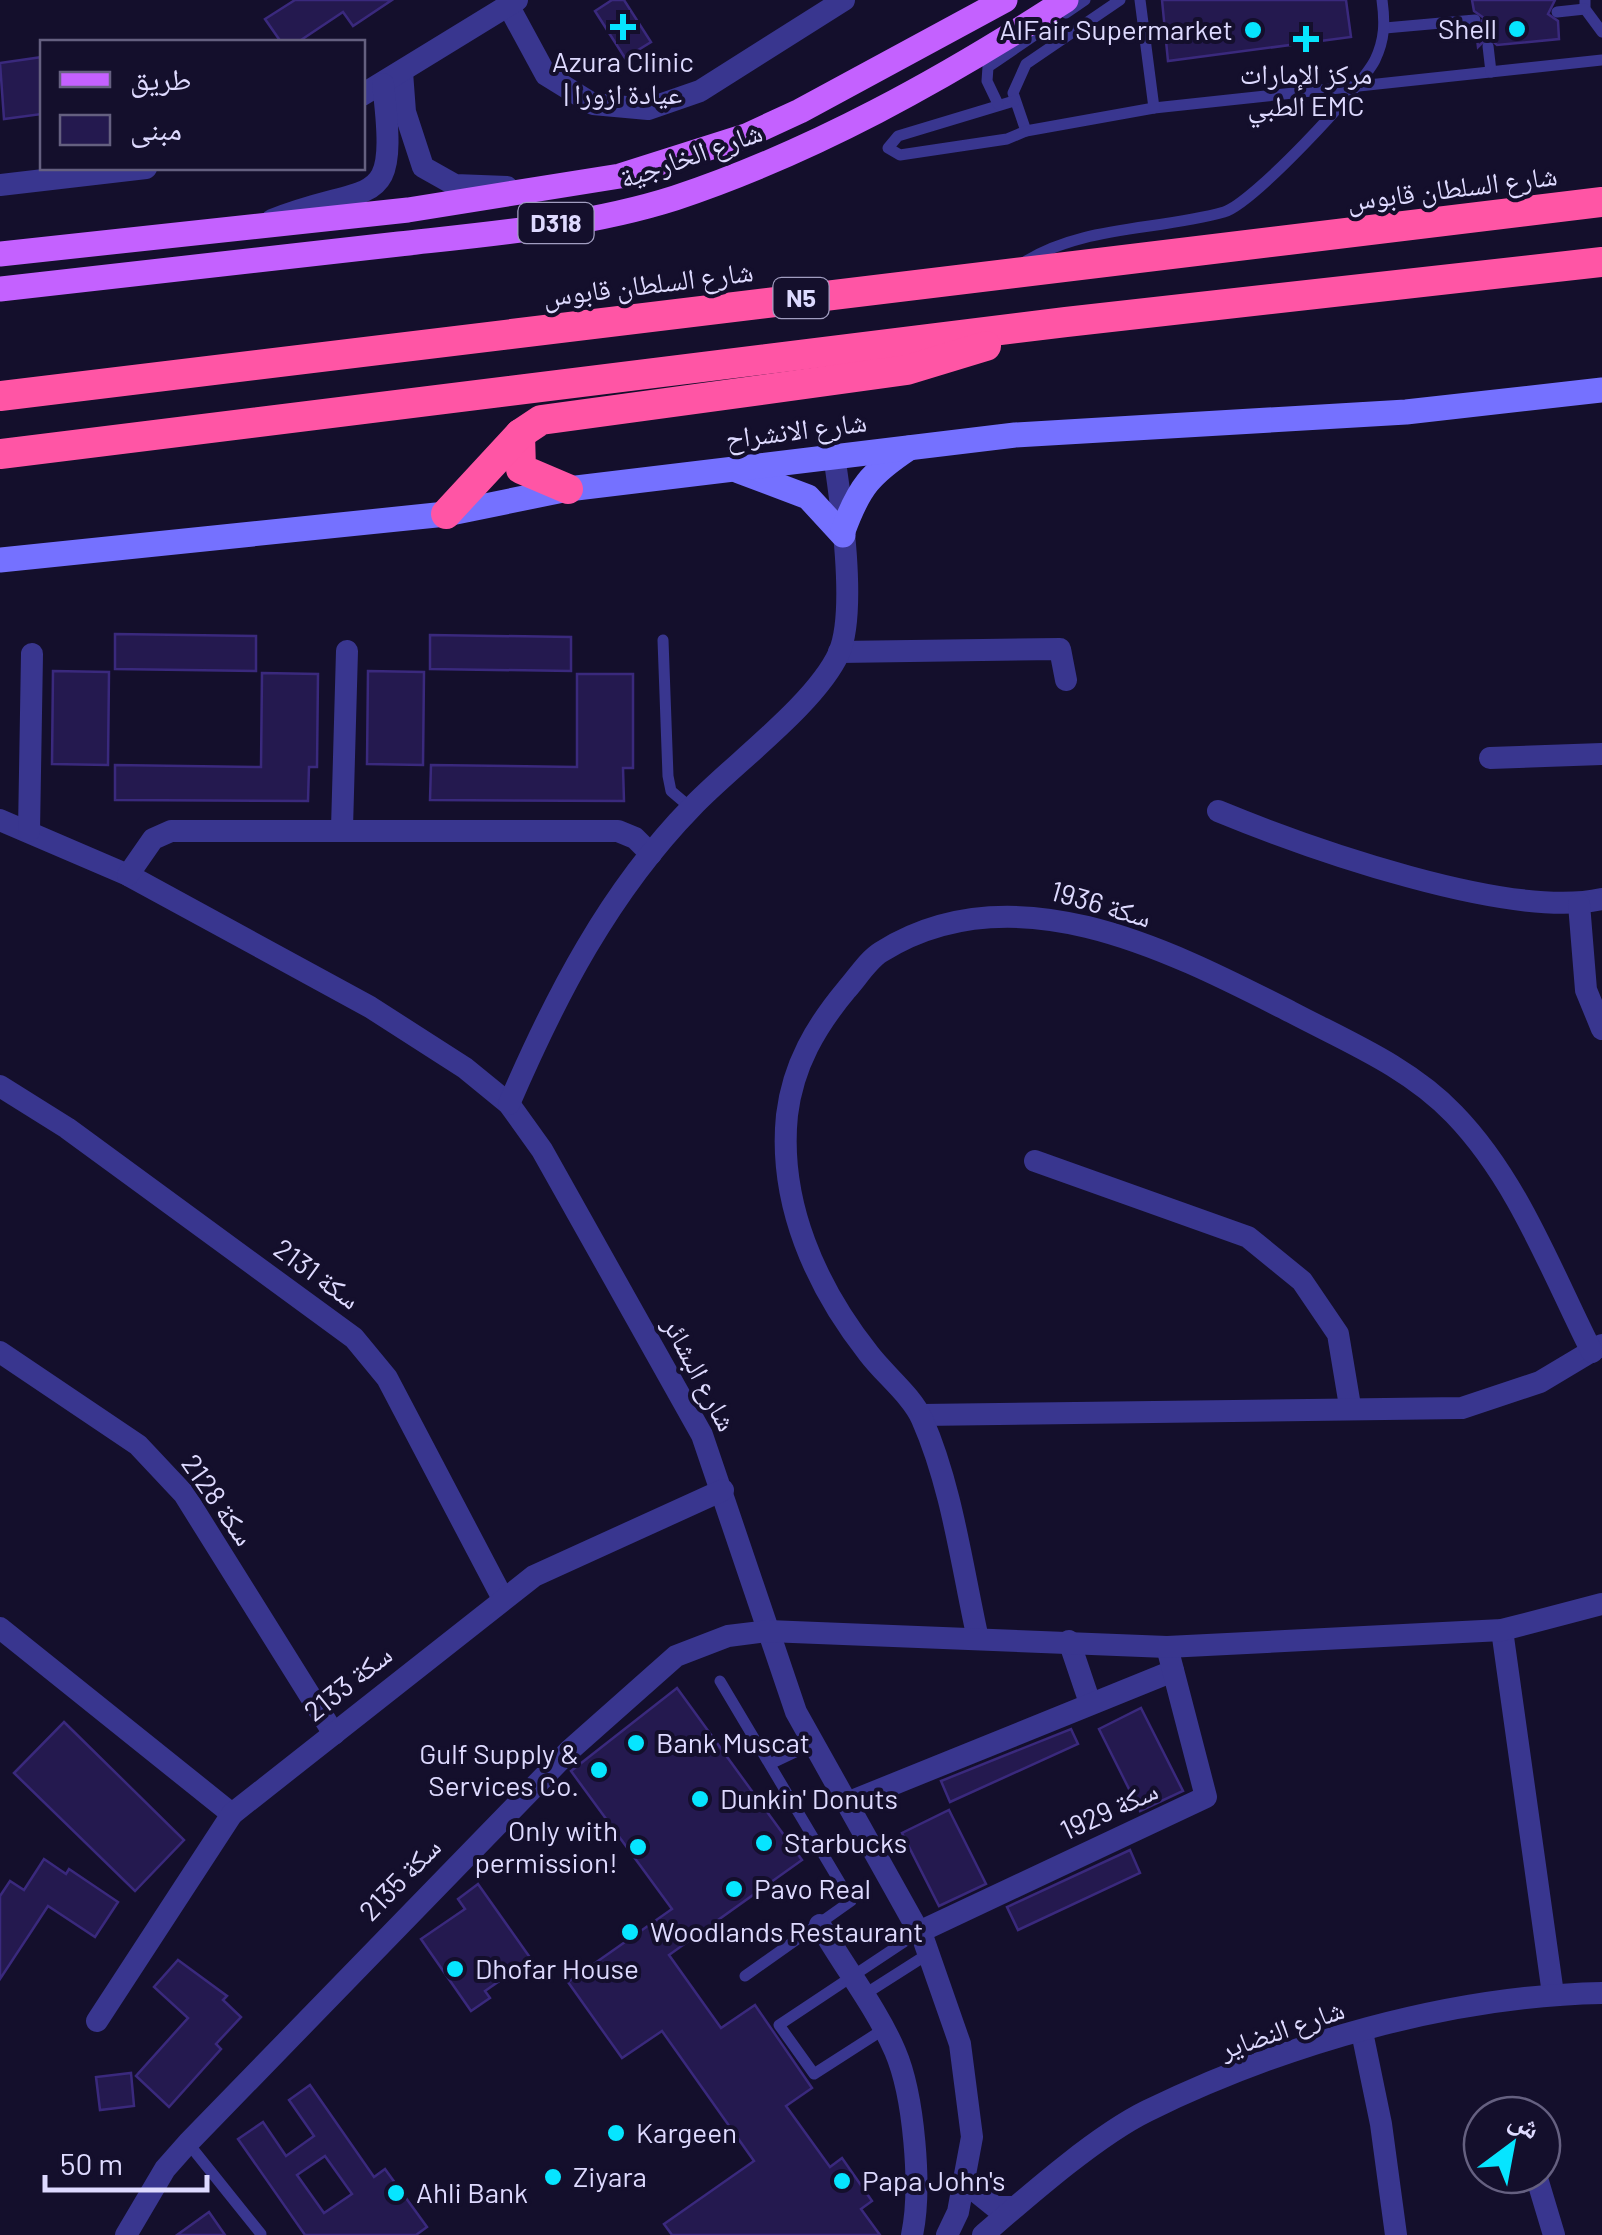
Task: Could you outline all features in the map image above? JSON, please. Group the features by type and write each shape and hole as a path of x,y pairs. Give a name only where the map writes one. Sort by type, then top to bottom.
{"highway":[{"name":"شارع السلطان قابوس","path":"0,396 1602,202"},
{"name":"N5","path":"0,454 1066,322 1602,262"},
{"path":"446,514 520,434 541,420 908,370 1066,322"},
{"path":"520,434 521,468 568,489"}],"main road":[{"name":"شارع الخارجية","path":"0,254 252,228 555,189 620,176 746,136 854,86 1005,0"},
{"name":"شارع الخارجية","path":"0,288 455,238 585,218 672,198 752,169 870,115 1066,0"}],"street":[{"path":"383,84 512,2 546,75 593,104 648,109 700,91 844,0"},
{"path":"383,84 414,150 433,176 455,185 555,189"},
{"path":"252,228 308,206 367,192 379,183 388,168 390,149 383,84"},
{"path":"0,186 130,170"},
{"name":"شارع الانشراح","path":"0,560 446,514 568,489 1014,435 1406,412 1602,390"},
{"path":"843,533 856,493 870,476 911,447"},
{"path":"508,1104 555,997 651,854 691,808 805,697 839,652 846,599 834,455"},
{"path":"730,468 808,498 843,533"},
{"path":"839,652 1060,649 1066,680"},
{"path":"342,828 346,651"},
{"path":"29,831 32,654"},
{"path":"1490,758 1602,754"},
{"path":"1218,812 1277,835 1493,897 1590,901 1586,990 1602,1028"},
{"name":"شارع البشائر","path":"0,820 128,875 370,1007 466,1068 508,1104 542,1150 702,1435 796,1712 924,1943 960,2044 972,2137 958,2212 947,2235"},
{"path":"128,875 152,840 171,831 618,831 635,838 651,854"},
{"name":"سكة 1936","path":"978,1639 942,1478 921,1416 847,1326 814,1265 790,1206 787,1114 812,1031 878,954 950,922 1034,915 1117,934 1235,984 1400,1068 1453,1112 1500,1168 1597,1349"},
{"name":"سكة 2131","path":"0,1086 68,1128 354,1338 387,1378 502,1597"},
{"path":"1035,1161 1248,1237 1302,1281 1338,1334 1350,1406"},
{"path":"921,1416 1350,1406 1462,1408 1540,1382 1597,1349"},
{"name":"سكة 2128","path":"0,1352 138,1444 184,1494 334,1734"},
{"name":"سكة 2133","path":"97,2021 232,1814 502,1597 534,1576 723,1490"},
{"path":"768,1632 1167,1646 1502,1630 1602,1604"},
{"path":"0,1628 232,1814"},
{"path":"1502,1630 1554,1994"},
{"name":"سكة 2135","path":"126,2235 165,2168 188,2143 510,1809 626,1698 676,1656 728,1636 768,1632"},
{"path":"1069,1641 1090,1703"},
{"name":"سكة 1929","path":"924,1943 1206,1797 1167,1646"},
{"path":"847,1803 1172,1671"},
{"path":"820,1925 897,2054 908,2095 914,2166 912,2235"},
{"name":"شارع النضاير","path":"983,2235 1144,2112 1274,2060 1362,2032 1554,1994 1602,1994"},
{"path":"1362,2032 1381,2124 1396,2235"},
{"path":"964,2182 995,2207 1015,2207"},
{"path":"1542,2195 1554,2235"}],"lane":[{"path":"998,104 987,80 988,67 1084,0"},
{"path":"1026,131 1014,101 1026,64 1120,0"},
{"path":"1140,0 1154,108"},
{"path":"1007,273 1053,244 1227,211 1254,196 1354,89 1374,61 1385,28 1382,0"},
{"path":"1556,12 1585,4 1602,32"},
{"path":"1385,28 1475,20"},
{"path":"1488,46 1491,72"},
{"path":"1014,101 898,136 888,148 900,155 1007,139 1026,131 1154,108 1602,60"},
{"path":"663,640 668,776 671,791 691,808"},
{"path":"720,1681 851,1902 744,1976"},
{"path":"770,1764 814,1743"},
{"path":"884,2029 814,2074 779,2024 856,1987 924,1943"},
{"path":"856,1987 924,1943"},
{"path":"188,2143 261,2234"}],"building":[{"path":"295,0 392,0 353,26 343,12 301,40 280,40 265,19"},
{"name":"Azura Clinic | عيادة ازورا","path":"612,0 624,0 651,42 625,58 595,11"},
{"path":"1162,0 1346,0 1351,37 1168,61"},
{"name":"Shell","path":"1472,0 1555,0 1548,14 1558,21 1559,39 1497,45 1488,37 1478,47 1476,29 1484,18 1474,11"},
{"path":"40,57 40,114 4,119 0,63"},
{"path":"115,634 256,636 256,671 115,669"},
{"path":"430,635 571,637 571,671 430,669"},
{"path":"53,671 109,672 108,765 52,764"},
{"path":"368,671 424,672 423,765 367,764"},
{"path":"262,673 318,674 317,767 309,767 308,801 115,800 115,765 261,767"},
{"path":"577,674 633,674 633,768 623,768 624,801 430,800 431,765 577,767"},
{"path":"677,1688 802,1860 669,1955 721,2028 755,2005 812,2088 786,2106 830,2167 842,2158 872,2201 861,2209 880,2235 672,2235 664,2224 754,2161 662,2031 622,2058 568,1982 672,1909 571,1771"},
{"path":"1141,1708 1183,1791 1140,1811 1099,1729"},
{"path":"64,1722 184,1840 135,1891 14,1773"},
{"path":"1071,1729 1078,1744 950,1802 941,1781"},
{"path":"949,1810 986,1884 939,1906 902,1833"},
{"path":"1130,1850 1140,1873 1018,1930 1007,1907"},
{"path":"44,1859 66,1874 69,1869 118,1902 95,1937 48,1906 0,1979 0,1896 10,1881 24,1890"},
{"path":"478,1884 531,1959 485,1991 490,1998 471,2011 421,1939 465,1909 458,1899"},
{"path":"178,1960 227,1996 223,2000 241,2017 216,2044 221,2049 169,2107 136,2076 188,2018 154,1987"},
{"path":"131,2073 134,2106 100,2110 96,2077"},
{"path":"310,2085 374,2177 385,2169 427,2227 416,2235 305,2235 238,2139 263,2122 286,2156 314,2136 289,2100","holes":["325,2156 352,2194 324,2213 297,2175"]},
{"path":"209,2212 225,2235 177,2235"}],"place":[{"name":"Azura Clinic | عيادة ازورا","path":"623,27"},
{"name":"Shell","path":"1517,29"},
{"name":"AlFair Supermarket","path":"1253,30"},
{"name":"مركز الإمارات الطبي EMC","path":"1306,39"},
{"name":"Bank Muscat","path":"636,1743"},
{"name":"Gulf Supply & Services Co.","path":"599,1770"},
{"name":"Dunkin' Donuts","path":"700,1799"},
{"name":"Starbucks","path":"764,1843"},
{"name":"Only with permission!","path":"638,1847"},
{"name":"Pavo Real","path":"734,1889"},
{"name":"Woodlands Restaurant","path":"630,1932"},
{"name":"Dhofar House","path":"455,1969"},
{"name":"Kargeen","path":"616,2133"},
{"name":"Ziyara","path":"553,2177"},
{"name":"Papa John's","path":"842,2181"},
{"name":"Ahli Bank","path":"396,2193"}]}
